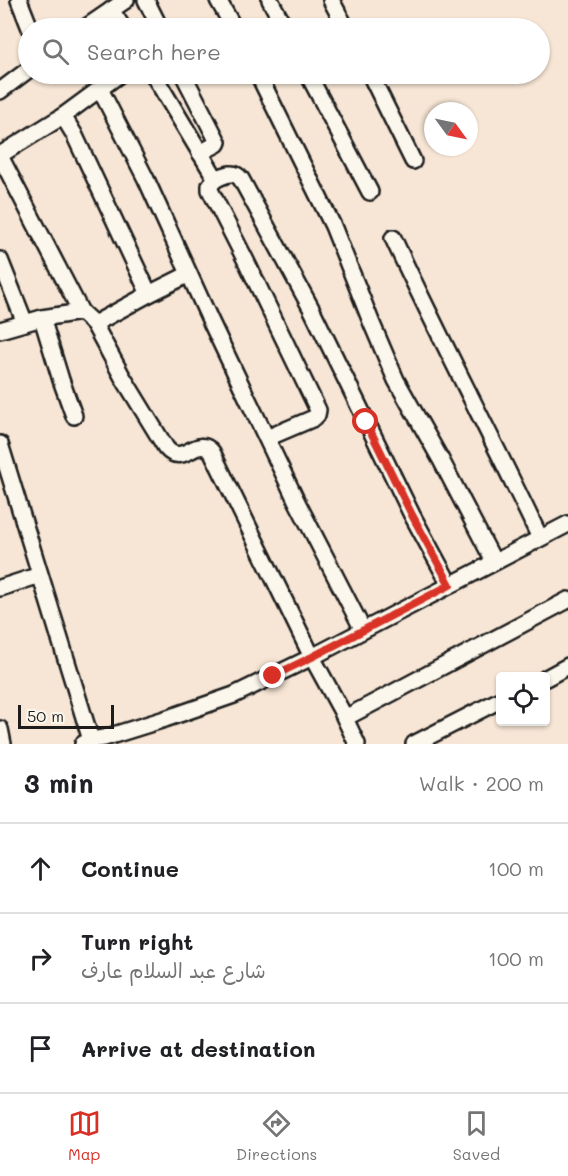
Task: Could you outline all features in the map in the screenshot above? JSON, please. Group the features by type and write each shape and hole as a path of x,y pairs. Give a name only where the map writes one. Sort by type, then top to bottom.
{"street":[{"path":"19,0 26,18"},
{"path":"99,18 126,0"},
{"path":"146,0 155,18"},
{"path":"218,0 228,18"},
{"path":"270,0 280,18"},
{"path":"331,0 341,18"},
{"path":"111,10 116,18"},
{"path":"0,91 18,78"},
{"path":"107,84 63,116 0,156 81,312 93,324 122,376 169,451 179,455 204,446 212,452 357,744"},
{"path":"159,84 216,179"},
{"path":"188,84 218,142 200,153"},
{"path":"263,84 333,226 396,380 494,562"},
{"path":"313,84 369,192"},
{"path":"375,84 413,161"},
{"path":"100,89 146,179 297,502 363,630"},
{"path":"63,116 74,134 149,294"},
{"path":"267,438 314,418 318,410 210,190 210,185 216,179 233,173 241,179 312,310 412,515 450,585"},
{"path":"393,238 540,538"},
{"path":"0,260 25,323"},
{"path":"93,324 189,274"},
{"path":"0,330 42,318 81,312"},
{"path":"42,318 74,416"},
{"path":"0,444 87,742 165,719 234,695 568,524"},
{"path":"0,588 40,576"},
{"path":"345,718 568,600"},
{"path":"550,676 568,666"},
{"path":"414,744 496,703"},
{"path":"0,729 3,744"}],"route":[{"path":"273,676 450,585 366,422"}]}
